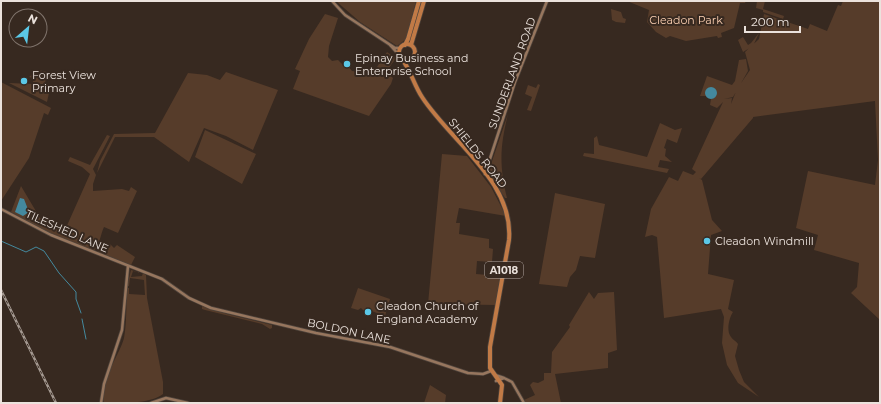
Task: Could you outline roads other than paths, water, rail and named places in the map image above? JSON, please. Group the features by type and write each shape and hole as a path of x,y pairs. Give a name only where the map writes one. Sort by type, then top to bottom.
{"highway":[{"path":"410,59 402,58 400,48 408,39 419,1"},
{"name":"A1018","path":"410,59 414,52 411,46 424,1"},
{"path":"405,44 411,46"},
{"name":"SHIELDS ROAD","path":"402,58 411,72 422,97 485,174 503,200 510,227 490,347 490,371"},
{"name":"SHIELDS ROAD","path":"410,59 411,72"},
{"path":"490,371 500,380"},
{"path":"490,371 500,380 502,390 500,403"}],"street":[{"path":"332,1 346,14 395,48 400,48"},
{"name":"SUNDERLAND ROAD","path":"485,174 514,88 547,1"},
{"path":"388,43 402,58"},
{"name":"TILESHED LANE","path":"1,209 51,235 162,279 189,298 201,304 246,317"},
{"path":"101,403 104,384 122,330 128,266"},
{"name":"BOLDON LANE","path":"246,317 390,348 468,373 483,374 490,371"},
{"path":"500,380 513,382 524,403"},
{"path":"151,403 166,398 188,403"}],"water":[{"path":"709,87 713,87 717,93 713,99 709,99 705,95 705,91"},
{"path":"20,198 24,199 29,212 23,216 15,212"}],"waterway":[{"path":"1,241 26,252 36,247 44,251 59,273 76,292 76,299 81,313"},
{"path":"82,319 86,339"}],"railway":[{"path":"1,290 56,403"}],"place":[{"name":"Epinay Business and Enterprise School","path":"347,64"},
{"name":"Forest View Primary","path":"24,81"},
{"name":"Cleadon Windmill","path":"707,241"},
{"name":"Cleadon Church of England Academy","path":"368,312"}],"park label":[{"name":"Cleadon Park","path":"686,20"}]}
